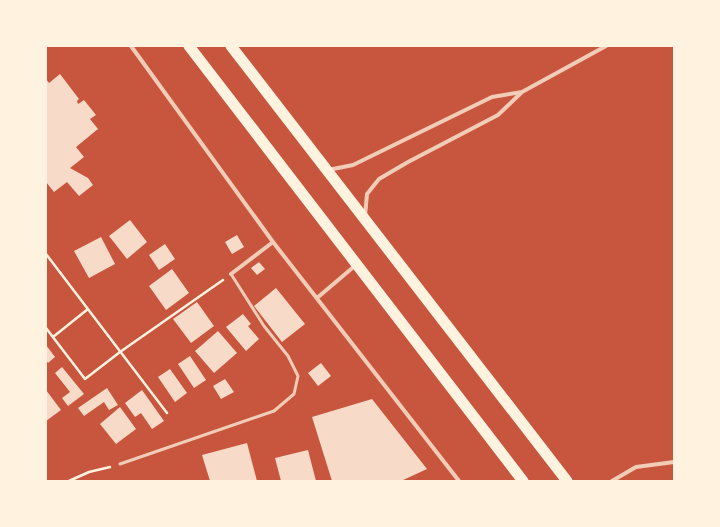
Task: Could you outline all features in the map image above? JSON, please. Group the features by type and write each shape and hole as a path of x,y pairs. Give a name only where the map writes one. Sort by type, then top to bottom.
{"highway":[{"path":"189,46 523,481"},
{"path":"231,46 567,481"}],"street":[{"path":"131,46 273,242 459,481"},
{"path":"365,218 367,194 379,179 408,162 498,115 522,92 606,46"},
{"path":"327,170 353,165 492,96 522,92"},
{"path":"232,274 273,242"},
{"path":"317,298 357,264"},
{"path":"612,481 636,468 674,462"}],"lane":[{"path":"120,464 274,411 294,394 298,376 288,356 264,326 232,274"}],"path":[{"path":"46,254 167,413"},
{"path":"46,328 85,380 120,352 232,274"},
{"path":"53,337 88,309"},
{"path":"69,481 89,472 120,464"}],"building":[{"path":"60,74 79,99 77,101 78,104 84,100 96,115 90,119 98,129 76,147 84,157 70,168 88,178 93,185 79,196 67,182 54,192 46,182 46,79 49,83"},
{"path":"130,220 147,242 127,259 109,236"},
{"path":"237,235 244,247 232,254 225,242"},
{"path":"101,237 115,264 89,278 74,251"},
{"path":"165,244 175,259 159,270 149,255"},
{"path":"259,262 265,269 257,275 251,268"},
{"path":"172,269 189,293 166,310 149,286"},
{"path":"276,288 305,324 282,342 254,306"},
{"path":"197,302 214,326 191,343 173,319"},
{"path":"243,314 251,324 248,326 259,339 246,351 226,327"},
{"path":"218,331 237,353 214,373 195,351"},
{"path":"46,345 55,357 48,363 46,360"},
{"path":"190,356 206,380 194,388 178,364"},
{"path":"321,363 331,376 318,386 308,373"},
{"path":"62,367 84,394 68,406 62,398 70,392 55,373"},
{"path":"170,369 187,393 175,402 158,377"},
{"path":"225,379 234,392 221,399 213,386"},
{"path":"107,388 118,405 109,410 104,402 84,416 78,408"},
{"path":"46,390 61,410 46,421"},
{"path":"142,390 164,421 152,429 141,413 135,417 125,403"},
{"path":"372,399 427,469 401,481 332,481 312,417"},
{"path":"120,407 136,429 116,444 100,424"},
{"path":"247,443 257,481 210,481 202,455"},
{"path":"308,450 316,481 281,481 275,458"}]}
